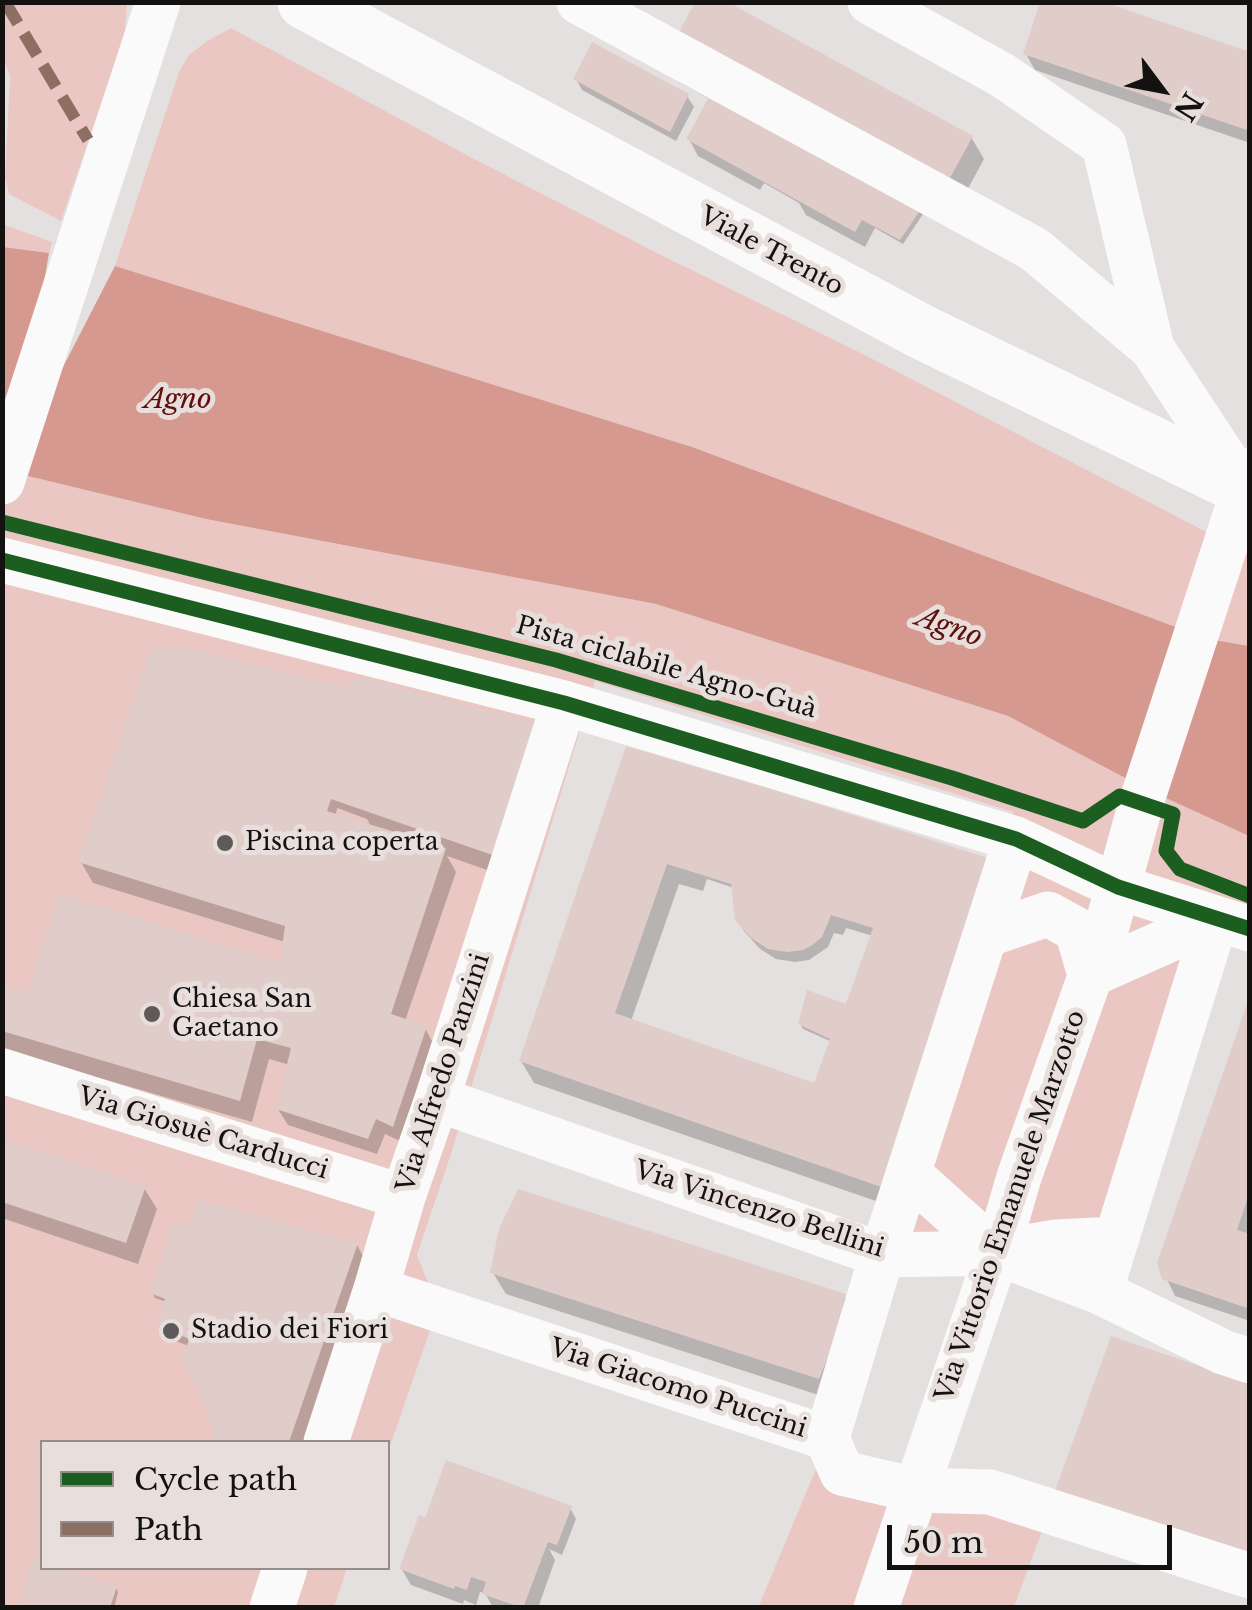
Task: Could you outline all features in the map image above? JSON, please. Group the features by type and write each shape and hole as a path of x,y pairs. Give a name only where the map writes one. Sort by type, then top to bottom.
{"main road":[{"name":"Viale Trento","path":"305,2 906,323 1248,483"}],"street":[{"path":"2,482 158,2"},
{"path":"579,2 1034,248 1152,348 1248,483"},
{"path":"870,2 1002,75 1104,145 1152,348"},
{"name":"Via Vittorio Emanuele Marzotto","path":"876,1608 1090,974 1141,803 1248,483"},
{"path":"2,560 564,703 1016,839 1118,888 1233,924"},
{"name":"Via Alfredo Panzini","path":"327,1440 564,703"},
{"path":"827,1438 1016,839"},
{"path":"986,936 1029,886 1088,892 1118,888"},
{"path":"986,936 1048,914 1077,930 1090,974 1233,924"},
{"path":"1100,1292 1233,924"},
{"name":"Via Giosuè Carducci","path":"2,1071 403,1197"},
{"name":"Via Vincenzo Bellini","path":"437,1099 882,1255 997,1253 1100,1292 1223,1352 1250,1360"},
{"path":"909,1174 997,1253 1056,1242 1116,1239"},
{"name":"Via Giacomo Puccini","path":"376,1289 827,1438 842,1473 914,1490 990,1492 1250,1576"},
{"path":"272,1608 284,1570"}],"shaded area":[{"path":"2,3 127,3 125,33 61,221 9,194 5,177 10,76 3,58"},
{"path":"231,28 476,160 1249,554 1249,646 1208,639 692,447 115,266 179,72 189,55"},
{"path":"2,224 52,242 49,253 3,247"},
{"path":"3,470 206,519 656,604 1008,716 1146,789 1249,836 1249,916 1228,906 1110,1309 881,1232 1013,812 595,681 417,1255 438,1307 390,1446 390,1440 40,1440 40,1570 346,1570 334,1607 3,1607"},
{"path":"818,1464 1042,1531 1014,1607 758,1608"}],"water":[{"name":"Agno","path":"3,247 49,253 12,466 115,266 692,447 1208,639 1249,646 1249,836 1146,789 1008,716 656,604 206,519 3,470"}],"building":[{"path":"695,2 728,2 973,136 934,207 925,203 900,240 862,220 855,232 686,139 714,88 664,61"},
{"path":"1040,2 1104,2 1250,52 1250,131 1023,54"},
{"path":"592,42 689,94 670,132 573,79"},
{"path":"173,644 348,688 354,676 546,726 501,858 331,799 327,811 446,848 391,1014 427,1026 393,1127 376,1119 368,1139 276,1109 291,1048 257,1039 240,1101 2,1031 2,985 27,992 60,893 280,963 285,926 78,862 150,652"},
{"path":"626,746 997,861 890,1190 519,1061","holes":["667,864 731,884 735,920 768,949 787,952 811,946 822,937 831,915 873,928 846,1004 807,990 798,1024 830,1039 814,1083 615,1013"]},
{"path":"1249,998 1250,1191 1237,1230 1250,1234 1250,1309 1162,1279 1157,1263"},
{"path":"2,1138 146,1186 126,1243 2,1202"},
{"path":"518,1189 846,1294 836,1337 819,1379 490,1273 499,1229"},
{"path":"200,1200 358,1243 290,1440 214,1440 207,1408 181,1356 190,1339 156,1326 165,1299 150,1293 174,1220 189,1225"},
{"path":"1111,1336 1250,1383 1250,1552 1055,1491"},
{"path":"446,1460 572,1506 557,1545 548,1542 523,1608 482,1594 486,1582 471,1577 467,1590 455,1586 454,1589 399,1569 419,1515 425,1518"},
{"path":"33,1558 40,1560 40,1570 68,1570 117,1586 110,1608 17,1608"}],"marked path":[{"path":"5,2 88,140"}],"cycle path":[{"name":"Pista ciclabile Agno-Guà","path":"2,522 556,660 1083,821 1120,796 1173,814 1166,851 1180,869 1250,896"},
{"path":"2,560 564,703 1016,839 1118,887 1250,929"}],"place":[{"name":"Piscina coperta","path":"225,843"},
{"name":"Chiesa San Gaetano","path":"152,1014"},
{"name":"Stadio dei Fiori","path":"171,1331"}]}
